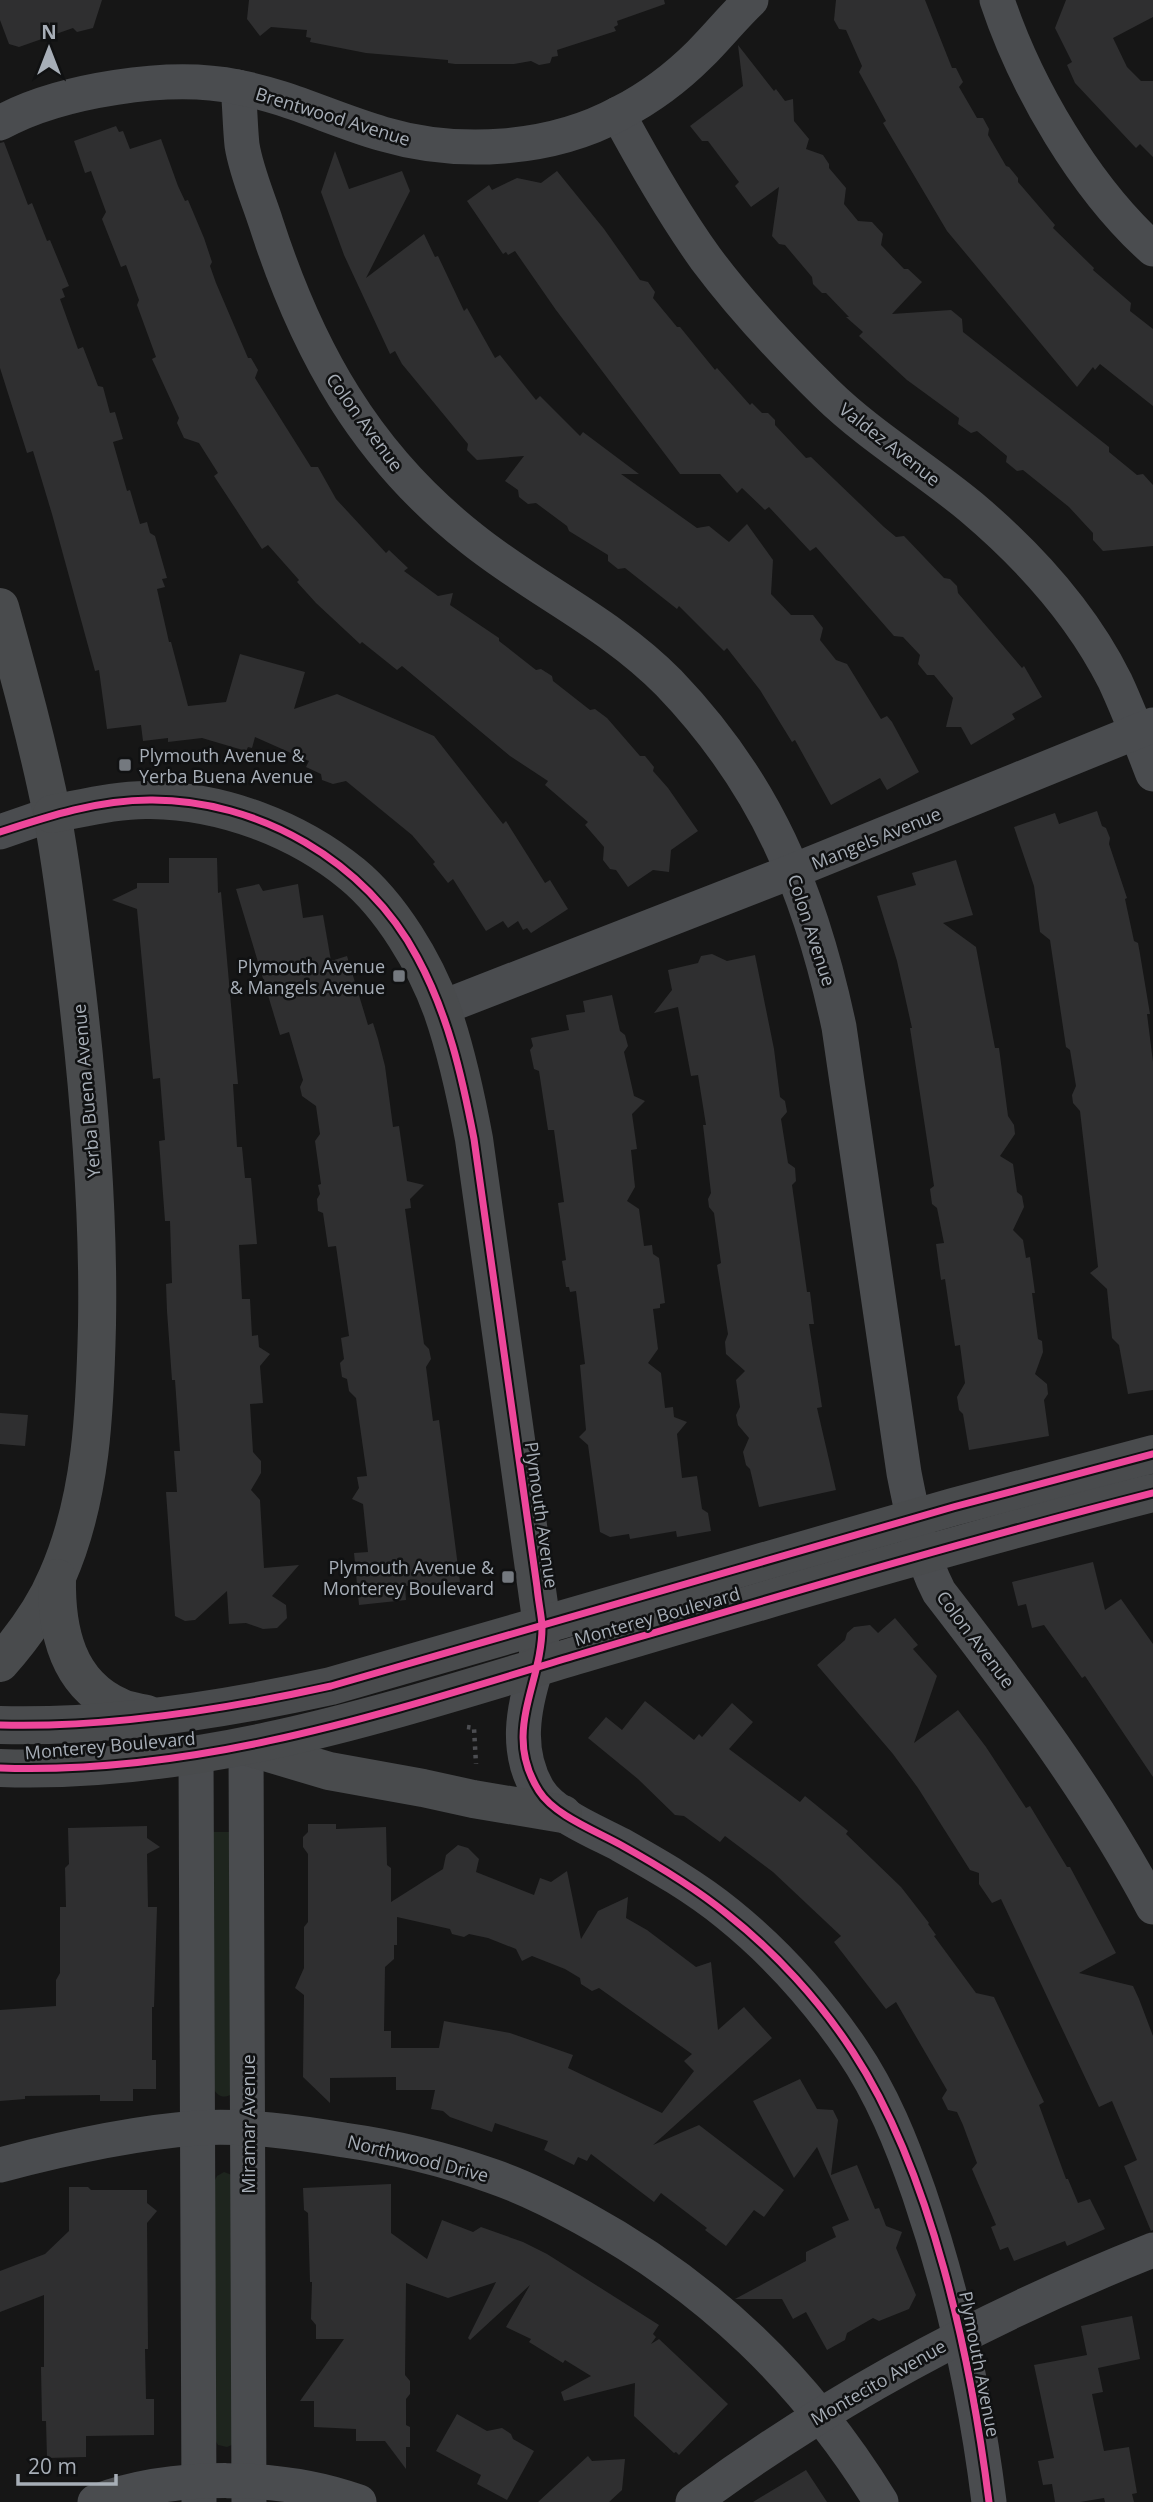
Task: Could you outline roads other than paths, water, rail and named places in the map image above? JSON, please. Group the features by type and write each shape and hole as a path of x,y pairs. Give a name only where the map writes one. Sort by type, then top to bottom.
{"main road":[{"name":"Yerba Buena Avenue","path":"0,607 52,814 65,893 92,1137 98,1291 89,1455 76,1520 57,1578"},
{"name":"Plymouth Avenue","path":"52,814 100,804 150,800 201,804 255,820 308,843 354,875 391,916 416,955 441,1008 461,1074 474,1139 542,1626 536,1668"},
{"name":"Monterey Boulevard","path":"0,1768 88,1766 196,1755 340,1725 536,1668 1153,1454"},
{"name":"Monterey Boulevard","path":"0,1725 152,1716 279,1698 331,1686 542,1626 918,1536 1153,1493"},
{"path":"0,1663 23,1633 57,1578"},
{"path":"57,1578 56,1610 69,1656 99,1695 121,1707 152,1716"},
{"path":"246,1746 329,1771 473,1800 563,1814"},
{"path":"0,1786 88,1766"}],"street":[{"name":"Brentwood Avenue","path":"0,124 62,100 115,87 208,82 239,87 383,134 430,144 481,148 528,142 570,133 618,114 660,88 689,64 751,0"},
{"path":"997,0 1025,68 1051,118 1082,166 1115,208 1153,249"},
{"name":"Colon Avenue","path":"239,87 242,147 275,250 319,357 353,412 386,457 428,502 472,539 624,642 668,682 741,769 769,819 793,871 827,973 839,1027 902,1460 918,1536 939,1592 1065,1760 1153,1907"},
{"name":"Valdez Avenue","path":"618,114 662,192 700,249 742,304 783,351 872,433 979,514 1017,548 1055,590 1094,646 1145,729 1153,774"},
{"name":"Mangels Avenue","path":"441,1008 793,871 1145,729"},
{"path":"0,832 52,814"},
{"name":"Plymouth Avenue","path":"536,1668 524,1709 522,1744 539,1792 563,1814 674,1876 727,1914 776,1958 853,2051 884,2106 908,2162 944,2269 960,2336 989,2502"},
{"name":"Miramar Avenue","path":"224,2490 248,2128 246,1746"},
{"path":"196,1755 197,2128 224,2490"},
{"name":"Northwood Drive","path":"0,2165 62,2148 125,2137 197,2128 248,2128 372,2144 494,2176 551,2201 606,2231 661,2266 717,2308 768,2357 820,2414 857,2462 881,2502"},
{"name":"Montecito Avenue","path":"693,2502 820,2414 888,2374 1033,2301 1153,2250"},
{"path":"95,2502 154,2487 224,2490 298,2487 359,2502"}],"place":[{"name":"Plymouth Avenue & Yerba Buena Avenue","path":"125,765"},
{"name":"Plymouth Avenue & Mangels Avenue","path":"399,976"},
{"name":"Plymouth Avenue & Monterey Boulevard","path":"508,1577"}]}
